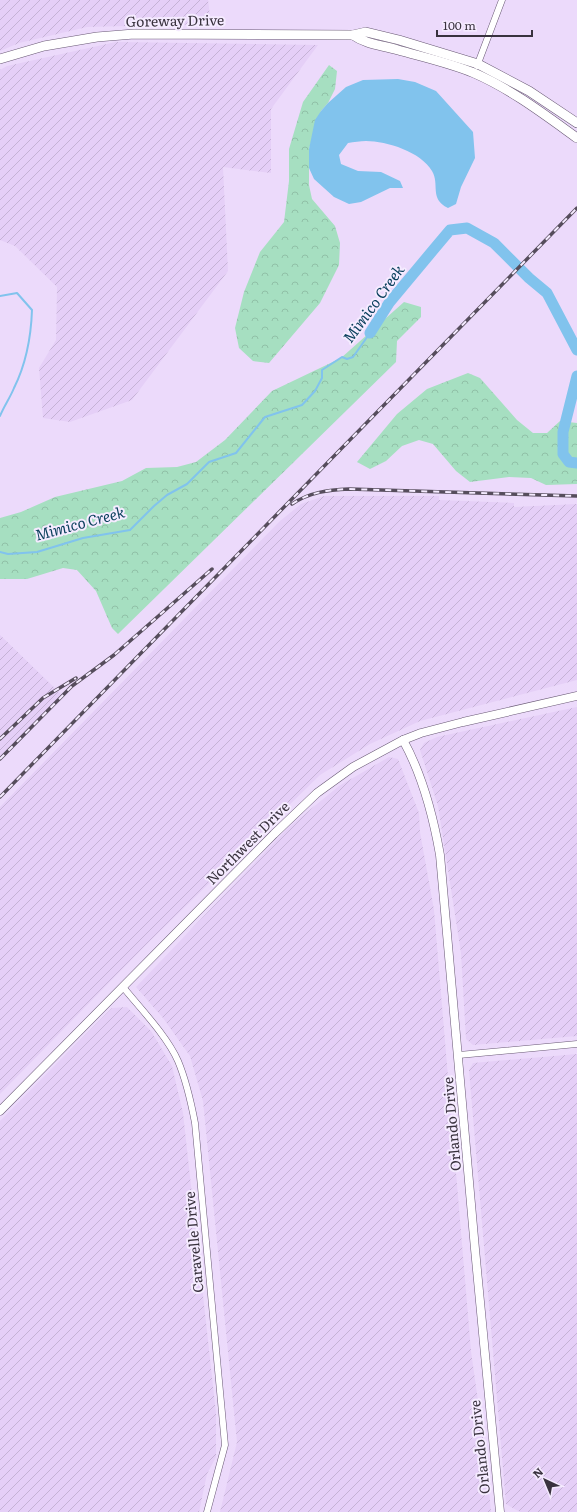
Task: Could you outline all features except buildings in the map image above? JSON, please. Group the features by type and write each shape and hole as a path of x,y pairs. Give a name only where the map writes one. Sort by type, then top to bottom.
{"main road":[{"name":"Goreway Drive","path":"0,60 44,46 97,37 134,34 353,35 366,32 399,40 478,64 529,91 577,123"},
{"name":"Goreway Drive","path":"353,35 370,44 397,49 474,73 541,112 577,138"}],"street":[{"path":"474,73 502,0"},
{"name":"Northwest Drive","path":"0,1112 312,797 353,767 403,740 421,733 577,696"},
{"name":"Orlando Drive","path":"403,740 412,756 423,786 433,819 440,855 500,1512"},
{"name":"Caravelle Drive","path":"123,987 159,1032 177,1060 191,1101 195,1123 225,1445 207,1512"},
{"path":"459,1055 577,1044"}],"shaded area":[{"path":"0,0 208,0 211,24 87,27 19,43 0,51"},
{"path":"116,42 318,45 271,109 271,173 223,167 228,271 132,400 70,422 43,418 39,368 56,340 57,287 15,246 0,240 0,70 7,66"},
{"path":"324,496 439,496 439,500 514,503 514,507 577,504 577,680 420,721 370,744 320,775 148,943 0,1094 0,807 280,521 301,504"},
{"path":"0,635 63,696 0,761"},
{"path":"577,707 577,1036 473,1045 466,1039 461,953 438,806 420,750 424,743 437,737"},
{"path":"389,757 398,759 419,813 420,832 434,910 471,1351 486,1458 491,1512 220,1512 237,1442 203,1101 190,1056 163,1018 136,987 289,827 339,786"},
{"path":"127,1007 151,1031 172,1066 183,1113 216,1413 216,1457 207,1474 199,1512 0,1512 0,1121 112,1008"},
{"path":"577,1054 577,1512 520,1512 506,1504 469,1070 473,1063"}],"green space":[{"path":"329,65 337,71 335,89 328,103 321,111 309,149 309,185 312,199 335,226 340,243 339,265 320,303 269,363 253,361 239,348 235,328 244,292 260,252 284,222 289,181 289,149 303,102"},
{"path":"404,302 421,307 421,317 397,341 396,362 118,634 112,628 96,591 77,570 63,568 27,579 0,579 0,518 21,512 55,497 122,481 146,468 177,467 196,462 225,440 272,391 341,358"},
{"path":"468,373 480,378 517,420 533,433 547,433 560,421 577,423 577,484 546,485 531,478 509,477 470,482 456,471 433,444 419,440 402,446 386,461 370,469 357,462 397,414 427,389"}],"water":[{"path":"398,79 415,82 436,91 473,132 475,158 461,187 456,204 448,208 442,204 437,196 434,176 427,164 412,153 393,145 366,141 348,143 339,155 341,164 358,171 381,172 400,181 403,188 390,188 361,202 349,204 334,197 314,179 309,168 309,149 315,120 328,103 346,87 363,80"}],"waterway":[{"name":"Mimico Creek","path":"370,333 389,303 450,230 467,228 494,243 529,278 547,293 577,350"},
{"path":"0,296 17,293 32,310 29,341 22,370 0,416"},
{"name":"Mimico Creek","path":"0,552 8,554 37,552 83,538 130,530 154,506 167,495 187,484 209,462 236,453 265,417 302,405 315,391 322,378 322,370 342,357 347,359 353,357 370,333"},
{"name":"Mimico Creek","path":"577,376 563,432 563,454 569,462 577,463"}],"railway":[{"path":"0,797 577,208"},
{"path":"292,504 319,492 349,489 577,496"},
{"path":"0,759 72,686 114,655 212,569"},
{"path":"0,739 43,698 76,678"}]}
